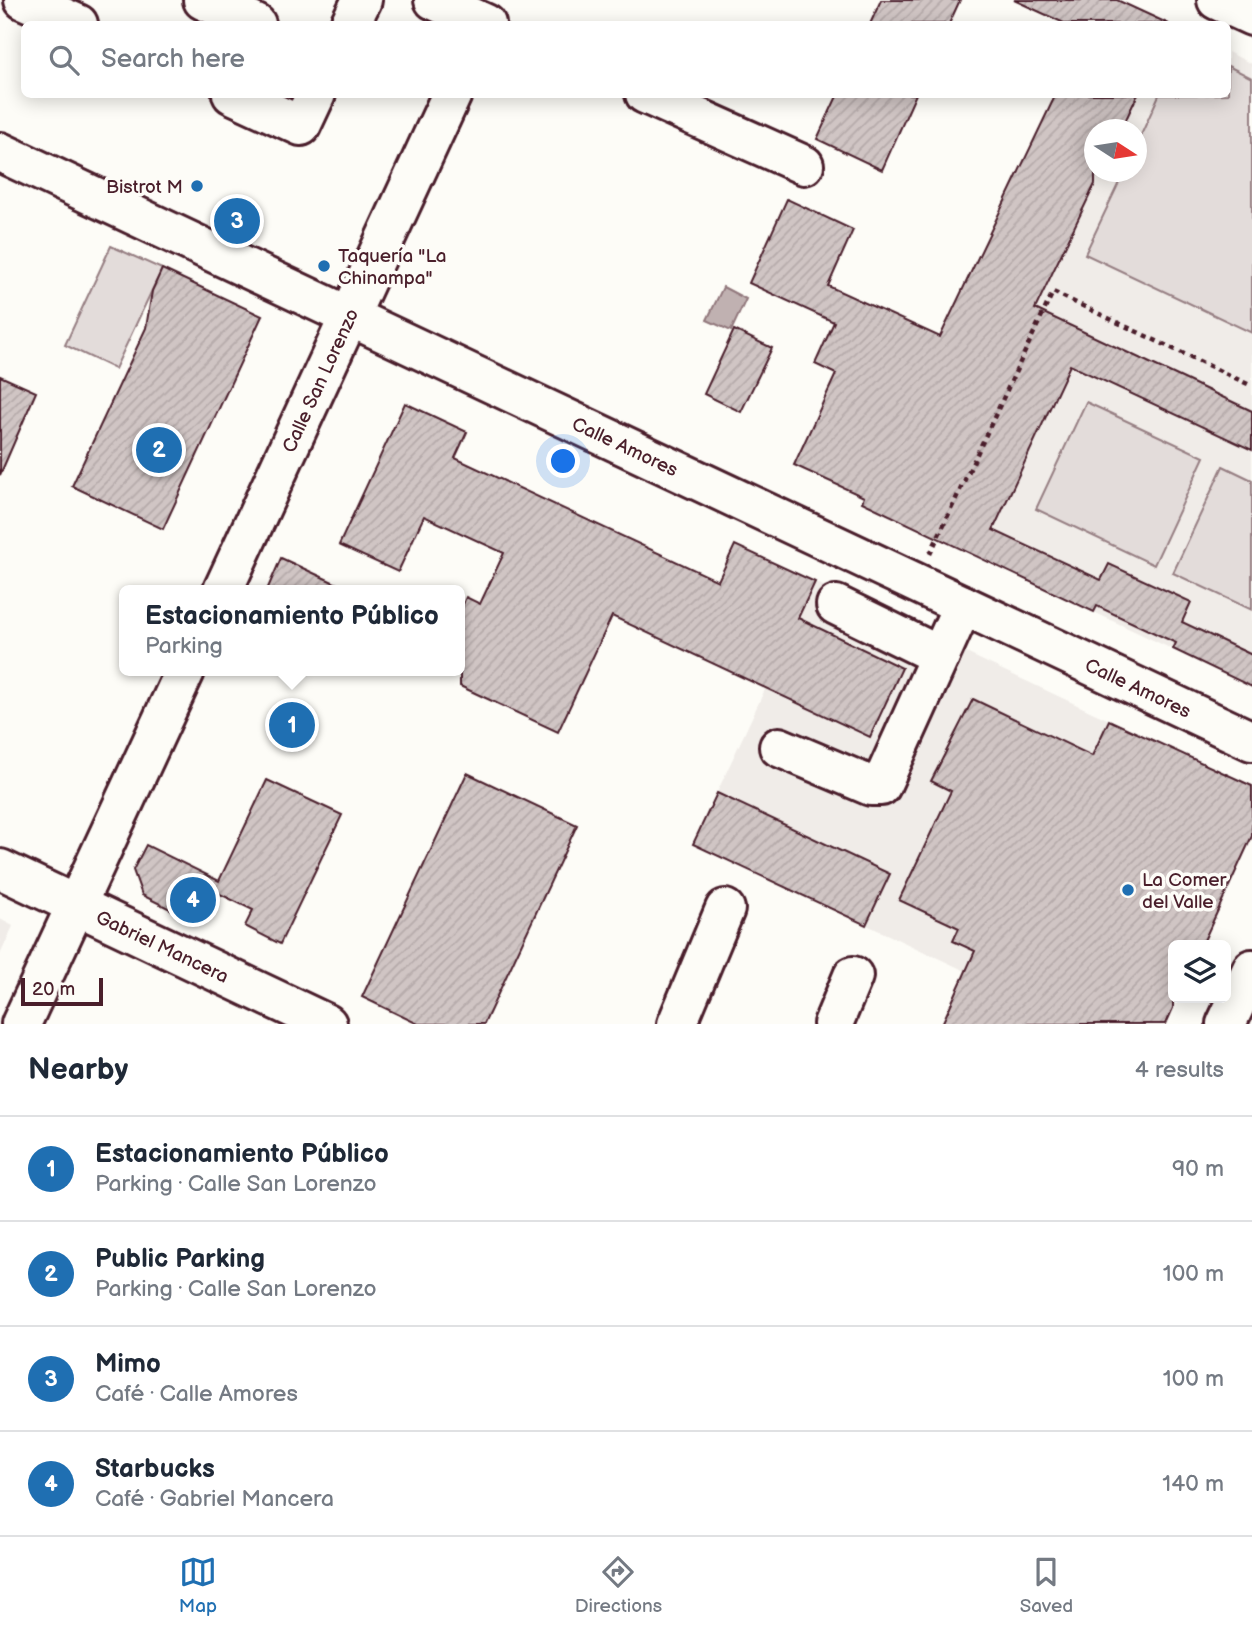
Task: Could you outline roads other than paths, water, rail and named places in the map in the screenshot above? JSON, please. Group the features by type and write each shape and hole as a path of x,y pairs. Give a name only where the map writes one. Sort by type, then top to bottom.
{"street":[{"path":"24,0 71,21"},
{"path":"203,0 249,21"},
{"path":"352,21 362,0"},
{"path":"434,0 479,21"},
{"path":"486,21 496,0"},
{"path":"1217,0 1252,16"},
{"path":"241,98 301,126 314,98"},
{"name":"Calle San Lorenzo","path":"225,585 450,98"},
{"path":"654,98 804,164"},
{"name":"Calle Amores","path":"0,152 1252,741"},
{"path":"836,605 940,656"},
{"path":"779,747 871,786 881,786 963,605"},
{"path":"21,1024 183,676"},
{"name":"Gabriel Mancera","path":"0,869 327,1024"},
{"path":"677,1024 725,909"},
{"path":"1226,1024 1252,969"},
{"path":"833,1024 853,976"}],"place":[{"name":"Bistrot M","path":"197,186"},
{"name":"Mimo","path":"237,221"},
{"name":"Taquería \"La Chinampa\"","path":"324,266"},
{"name":"Public Parking","path":"159,450"},
{"name":"Estacionamiento Público","path":"292,725"},
{"name":"La Comer del Valle","path":"1128,890"},
{"name":"Starbucks","path":"193,900"}]}
